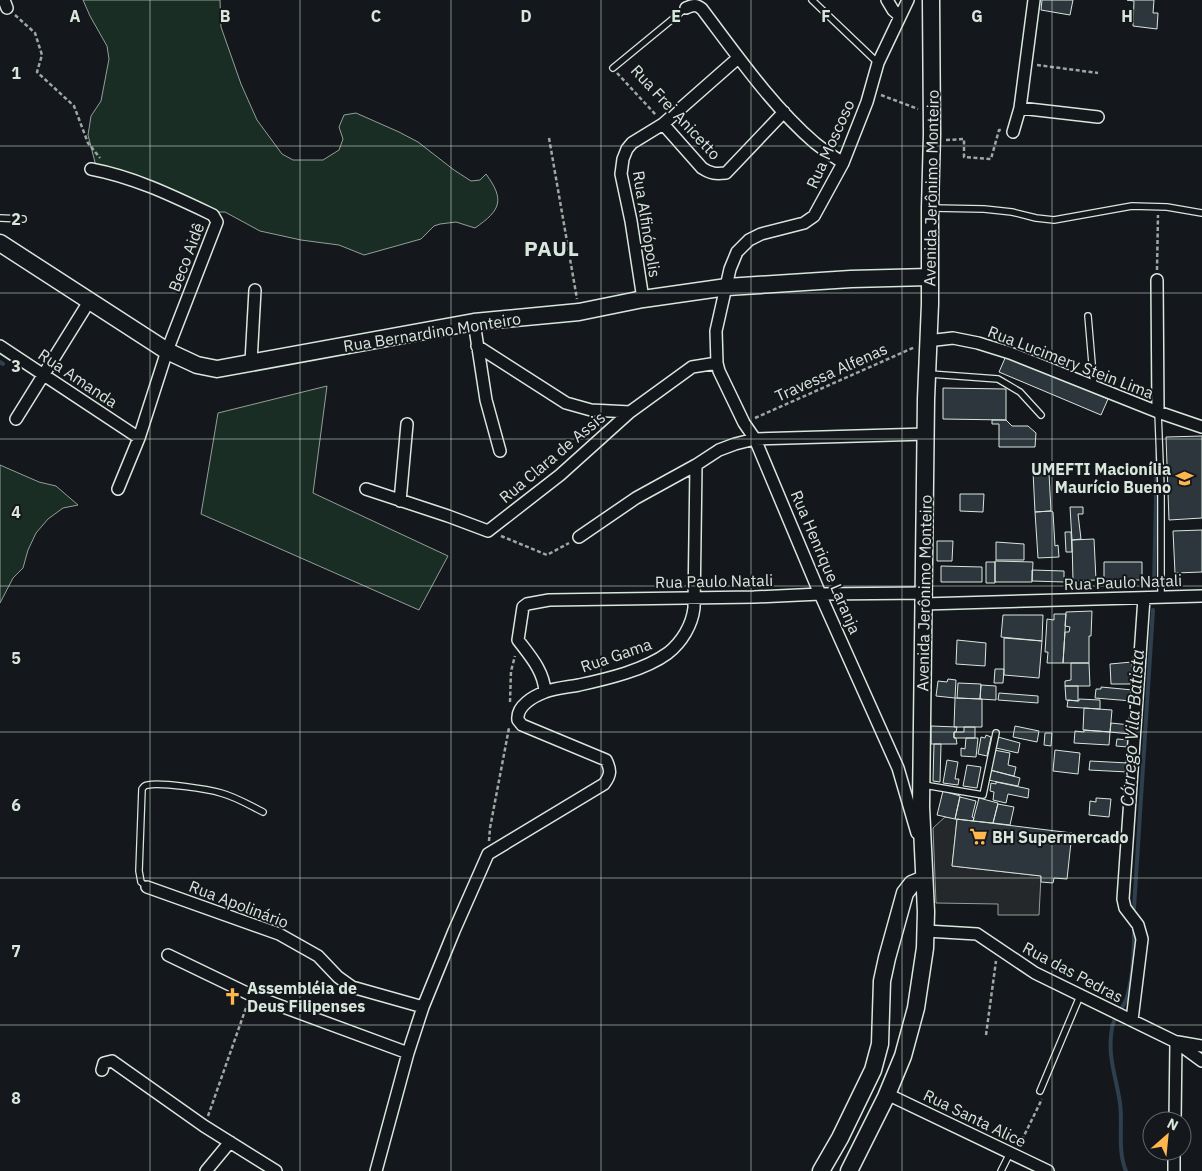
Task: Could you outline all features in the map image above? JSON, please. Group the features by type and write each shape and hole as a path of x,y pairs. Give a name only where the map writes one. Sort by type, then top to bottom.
{"street":[{"path":"887,0 890,7 900,16"},
{"name":"Rua Moscoso","path":"727,287 730,269 738,252 749,240 761,234 804,222 814,216 843,163 870,92 878,62 908,0"},
{"name":"Avenida Jerônimo Monteiro","path":"849,1171 887,1094 910,1032 923,966 926,931 922,851 922,784 927,341 930,304 932,140 931,0"},
{"path":"1013,132 1020,108 1034,0"},
{"path":"686,8 692,5 702,9 738,58 784,112 816,143 843,163"},
{"name":"Rua Alfinópolis","path":"646,298 621,174 623,159 632,143 664,124 738,58"},
{"path":"1020,108 1098,117"},
{"name":"Rua Frei Anicetto","path":"664,124 702,168 709,173 726,173 784,112"},
{"name":"Beco Aidê","path":"90,169 112,173 160,189 216,218 217,222 167,351"},
{"name":"Rua Alfinópolis","path":"638,231 646,298"},
{"name":"Rua Bernardino Monteiro","path":"0,243 167,351 197,365 217,369 474,322 579,312 646,298 727,287 851,279 929,277"},
{"path":"1157,280 1158,412"},
{"name":"Rua Henrique Laranja","path":"727,287 716,331 716,363 744,424 755,439 820,594 898,768 922,851"},
{"path":"251,362 255,290"},
{"path":"16,419 90,300"},
{"path":"474,322 486,400 500,451"},
{"name":"Rua Lucimery Stein Lima","path":"927,341 953,338 978,343 1010,353 1158,412 1202,427"},
{"name":"Rua Amanda","path":"0,346 138,438"},
{"path":"477,346 566,403 591,410 630,412"},
{"path":"118,489 138,438 167,351"},
{"name":"Rua Clara de Assis","path":"488,531 560,474 630,412 692,367 716,363"},
{"path":"400,501 407,424"},
{"path":"579,536 636,498 696,466 719,450 735,444 755,439 926,434"},
{"name":"Rua Gama","path":"488,854 604,784 610,776 610,768 606,760 522,725 518,720 518,711 523,705 545,692 599,680 652,663 670,652 685,634 693,618 696,466"},
{"path":"366,489 488,531"},
{"name":"Rua Paulo Natali","path":"518,640 523,607 527,604 549,600 754,597 820,594 924,598 1144,598 1202,596"},
{"path":"1121,1016 1142,939 1138,925 1125,908 1123,899 1144,598"},
{"path":"518,640 537,665 544,682 545,692"},
{"path":"376,1171 408,1053 423,1008 488,854"},
{"path":"821,1171 840,1138 873,1070 880,1044 882,981 887,958 905,893 912,884 924,878"},
{"name":"Rua Apolinário","path":"147,887 279,934 318,956 338,977 352,986 423,1008"},
{"name":"Rua das Pedras","path":"926,931 973,933 982,937 1035,973 1176,1042 1202,1061"},
{"path":"168,955 251,994 408,1053"},
{"path":"1175,1111 1176,1042"},
{"name":"Rua das Pedras","path":"1176,1042 1202,1046"},
{"path":"102,1070 104,1063 112,1062 204,1126 276,1171"},
{"name":"Rua Santa Alice","path":"887,1094 1048,1171"},
{"path":"206,1171 230,1142"}],"lane":[{"path":"812,0 878,62"},
{"name":"Rua Frei Anicetto","path":"613,68 686,8"},
{"path":"930,208 984,209 1054,220 1125,207 1158,206 1202,213"},
{"path":"0,218 23,219"},
{"path":"1088,316 1094,387"},
{"path":"927,374 998,378 1020,392 1041,415"},
{"path":"1158,412 1162,488 1161,597"},
{"path":"922,784 983,796 996,734"},
{"path":"147,887 141,882 139,871 142,789 144,786 158,785 207,790 237,799 263,812"},
{"path":"1040,1091 1080,996"},
{"path":"1001,1171 1010,1153"}],"path":[{"path":"6,4 35,33 42,55 37,72 74,106 88,143 112,173"},
{"path":"1025,63 1098,73"},
{"name":"Rua Frei Anicetto","path":"613,68 664,124"},
{"path":"870,92 932,114"},
{"path":"932,140 964,139 964,156 991,159 999,130 1013,132"},
{"path":"549,138 579,312"},
{"path":"1157,280 1158,206"},
{"name":"Travessa Alfenas","path":"744,424 927,341"},
{"path":"488,531 547,554 579,536"},
{"path":"510,708 512,670 518,640"},
{"path":"488,854 490,828 509,727"},
{"path":"986,1035 996,966 996,947"},
{"path":"204,1126 251,994"},
{"path":"1020,1144 1042,1098"}],"green space":[{"path":"83,0 220,0 221,27 241,84 257,120 282,154 293,160 323,160 339,150 343,139 339,127 344,115 356,113 418,142 471,181 480,180 486,174 498,198 495,210 484,222 475,228 456,222 440,224 434,226 421,239 364,255 339,245 301,240 260,231 225,212 211,212 103,176 97,170 88,135 91,116 101,101 109,59 107,46"},
{"path":"327,386 313,493 448,556 419,610 201,514 218,413"},
{"path":"0,465 39,482 56,486 78,505 63,508 48,519 36,533 28,550 23,568 13,578 0,603"}],"shaded area":[{"path":"945,817 957,819 952,866 1041,876 1039,915 998,915 998,904 936,903 933,828"}],"building":[{"path":"1042,0 1073,0 1070,15 1041,10"},
{"path":"1127,0 1154,0 1153,13 1158,13 1157,29 1133,26 1134,1"},
{"path":"1006,356 1108,399 1101,415 999,372"},
{"path":"943,388 1006,389 1006,420 943,419"},
{"path":"992,420 1006,420 1012,426 1028,426 1036,433 1035,447 999,447 999,424 992,424"},
{"path":"1202,436 1202,518 1169,520 1166,437"},
{"path":"1033,471 1049,473 1051,511 1035,512"},
{"path":"960,494 984,494 983,512 960,511"},
{"path":"1070,507 1083,507 1083,514 1078,514 1081,539 1072,540"},
{"path":"1035,512 1053,512 1055,546 1058,545 1059,557 1038,558"},
{"path":"1202,530 1202,572 1175,573 1173,531"},
{"path":"1065,532 1071,532 1072,552 1066,552"},
{"path":"1094,539 1096,580 1073,581 1072,540"},
{"path":"937,541 953,541 952,561 937,561"},
{"path":"996,542 1024,544 1024,560 996,560"},
{"path":"995,561 1033,562 1032,582 995,582"},
{"path":"986,562 995,562 995,583 986,583"},
{"path":"1104,562 1142,562 1142,580 1128,580 1129,584 1123,584 1123,580 1104,580"},
{"path":"941,566 982,567 982,582 941,582"},
{"path":"1032,570 1064,571 1064,582 1032,581"},
{"path":"1092,611 1091,636 1089,636 1089,663 1063,663 1065,632 1069,632 1070,627 1065,626 1066,612"},
{"path":"1054,614 1066,614 1063,663 1047,663 1048,652 1045,652 1047,619 1054,620"},
{"path":"1003,615 1043,615 1042,641 1001,637"},
{"path":"1004,638 1042,641 1039,678 1004,675"},
{"path":"957,640 986,643 985,666 956,664"},
{"path":"1132,662 1133,684 1111,684 1110,664"},
{"path":"1071,663 1089,663 1090,686 1065,686 1065,681 1071,680"},
{"path":"995,669 1004,669 1003,683 994,683"},
{"path":"948,679 956,680 955,698 936,696 938,681 947,682"},
{"path":"958,683 981,684 980,699 957,698"},
{"path":"981,685 996,686 996,700 980,699"},
{"path":"1065,686 1078,686 1078,701 1066,700"},
{"path":"1101,687 1133,690 1132,701 1095,698 1096,689 1101,689"},
{"path":"999,693 1038,696 1038,703 998,700"},
{"path":"955,698 982,699 982,727 954,727"},
{"path":"1079,699 1100,700 1100,709 1067,707 1068,700 1079,701"},
{"path":"1084,708 1112,710 1110,732 1083,730"},
{"path":"1111,723 1130,725 1130,734 1110,732"},
{"path":"931,726 957,727 956,732 954,732 954,738 956,738 957,744 931,744"},
{"path":"1015,726 1039,731 1037,742 1013,737"},
{"path":"964,727 975,727 975,738 954,738 954,732 964,732"},
{"path":"1084,730 1110,732 1109,745 1074,743 1075,731 1084,732"},
{"path":"1045,733 1052,733 1051,746 1044,745"},
{"path":"986,735 991,737 987,756 978,754 981,737 985,738"},
{"path":"998,737 1020,743 1018,753 996,748"},
{"path":"966,738 978,738 976,757 961,756 961,748 965,749"},
{"path":"1117,739 1129,740 1128,747 1116,746"},
{"path":"934,744 941,744 940,782 933,781"},
{"path":"994,750 1010,753 1008,765 1016,767 1014,776 990,770"},
{"path":"1055,750 1080,753 1078,774 1053,771"},
{"path":"947,760 958,762 955,779 959,779 958,785 943,783"},
{"path":"1090,761 1128,763 1128,772 1089,770"},
{"path":"967,765 981,767 977,788 963,786"},
{"path":"990,770 1020,778 1018,786 988,780"},
{"path":"996,782 1029,789 1028,798 1008,794 1006,803 993,800 994,792 990,791 991,783 996,784"},
{"path":"943,791 960,796 955,819 937,815"},
{"path":"960,797 976,801 972,817 974,818 973,821 955,819"},
{"path":"979,798 998,803 993,823 973,821"},
{"path":"1096,798 1111,799 1109,817 1089,815 1090,801 1096,802"},
{"path":"998,804 1014,807 1010,825 993,823"},
{"path":"957,819 1072,833 1067,879 1054,878 1053,883 1041,882 1041,876 952,866"}],"waterway":[{"name":"Córrego Vila Batista","path":"1154,587 1157,450"},
{"name":"Córrego Vila Batista","path":"1134,908 1153,610"},
{"name":"Córrego Vila Batista","path":"1126,1171 1122,1155 1121,1111 1111,1057 1111,1038 1113,1024 1126,1001 1129,989 1133,965 1134,933"}],"place":[{"name":"UMEFTI Macionília Maurício Bueno","path":"1185,478"},
{"name":"BH Supermercado","path":"978,837"},
{"name":"Assembléia de Deus Filipenses","path":"233,997"}],"district":[{"name":"PAUL","path":"552,248"}]}
